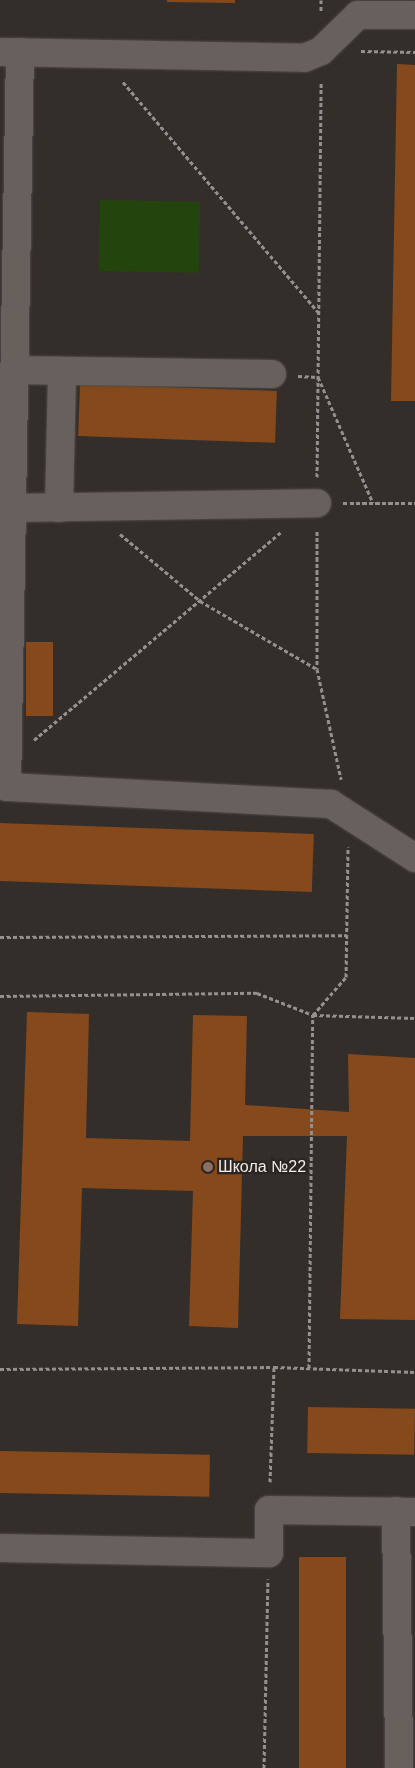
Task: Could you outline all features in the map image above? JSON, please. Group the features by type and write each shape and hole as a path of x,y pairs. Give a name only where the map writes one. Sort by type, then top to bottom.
{"lane":[{"path":"415,14 358,15 321,63 304,58 10,52 13,370 12,508 5,779 331,804 415,858"},
{"path":"13,370 272,374"},
{"path":"59,508 62,371"},
{"path":"12,508 317,503"},
{"path":"0,1548 269,1553 269,1510 405,1512 399,1768"}],"path":[{"path":"309,1368 313,1015 346,976 349,815 317,669 321,63 415,52"},
{"path":"100,54 318,313"},
{"path":"318,377 372,503"},
{"path":"5,779 200,601 317,503 415,503"},
{"path":"86,507 200,601 317,669"},
{"path":"0,937 347,935"},
{"path":"0,996 257,993 313,1015 415,1018"},
{"path":"269,1510 274,1367"},
{"path":"0,1369 274,1367 415,1372"},
{"path":"264,1768 269,1553"}],"green space":[{"path":"100,200 200,202 199,273 99,271"}],"building":[{"path":"167,0 235,0 235,3 167,2"},
{"path":"397,64 415,65 415,401 391,401"},
{"path":"80,384 277,391 275,443 78,436"},
{"path":"26,642 53,642 53,716 26,716"},
{"path":"0,823 314,834 312,892 0,881"},
{"path":"27,1012 89,1014 86,1138 190,1141 193,1015 247,1016 245,1105 349,1112 348,1054 415,1058 415,1320 340,1319 347,1136 243,1136 238,1328 189,1326 193,1191 82,1188 78,1326 17,1324"},
{"path":"308,1407 415,1409 414,1455 307,1453"},
{"path":"0,1451 210,1455 209,1497 0,1493"},
{"path":"299,1557 346,1557 346,1768 299,1768"}],"place":[{"name":"Школа №22","path":"208,1167"}]}
